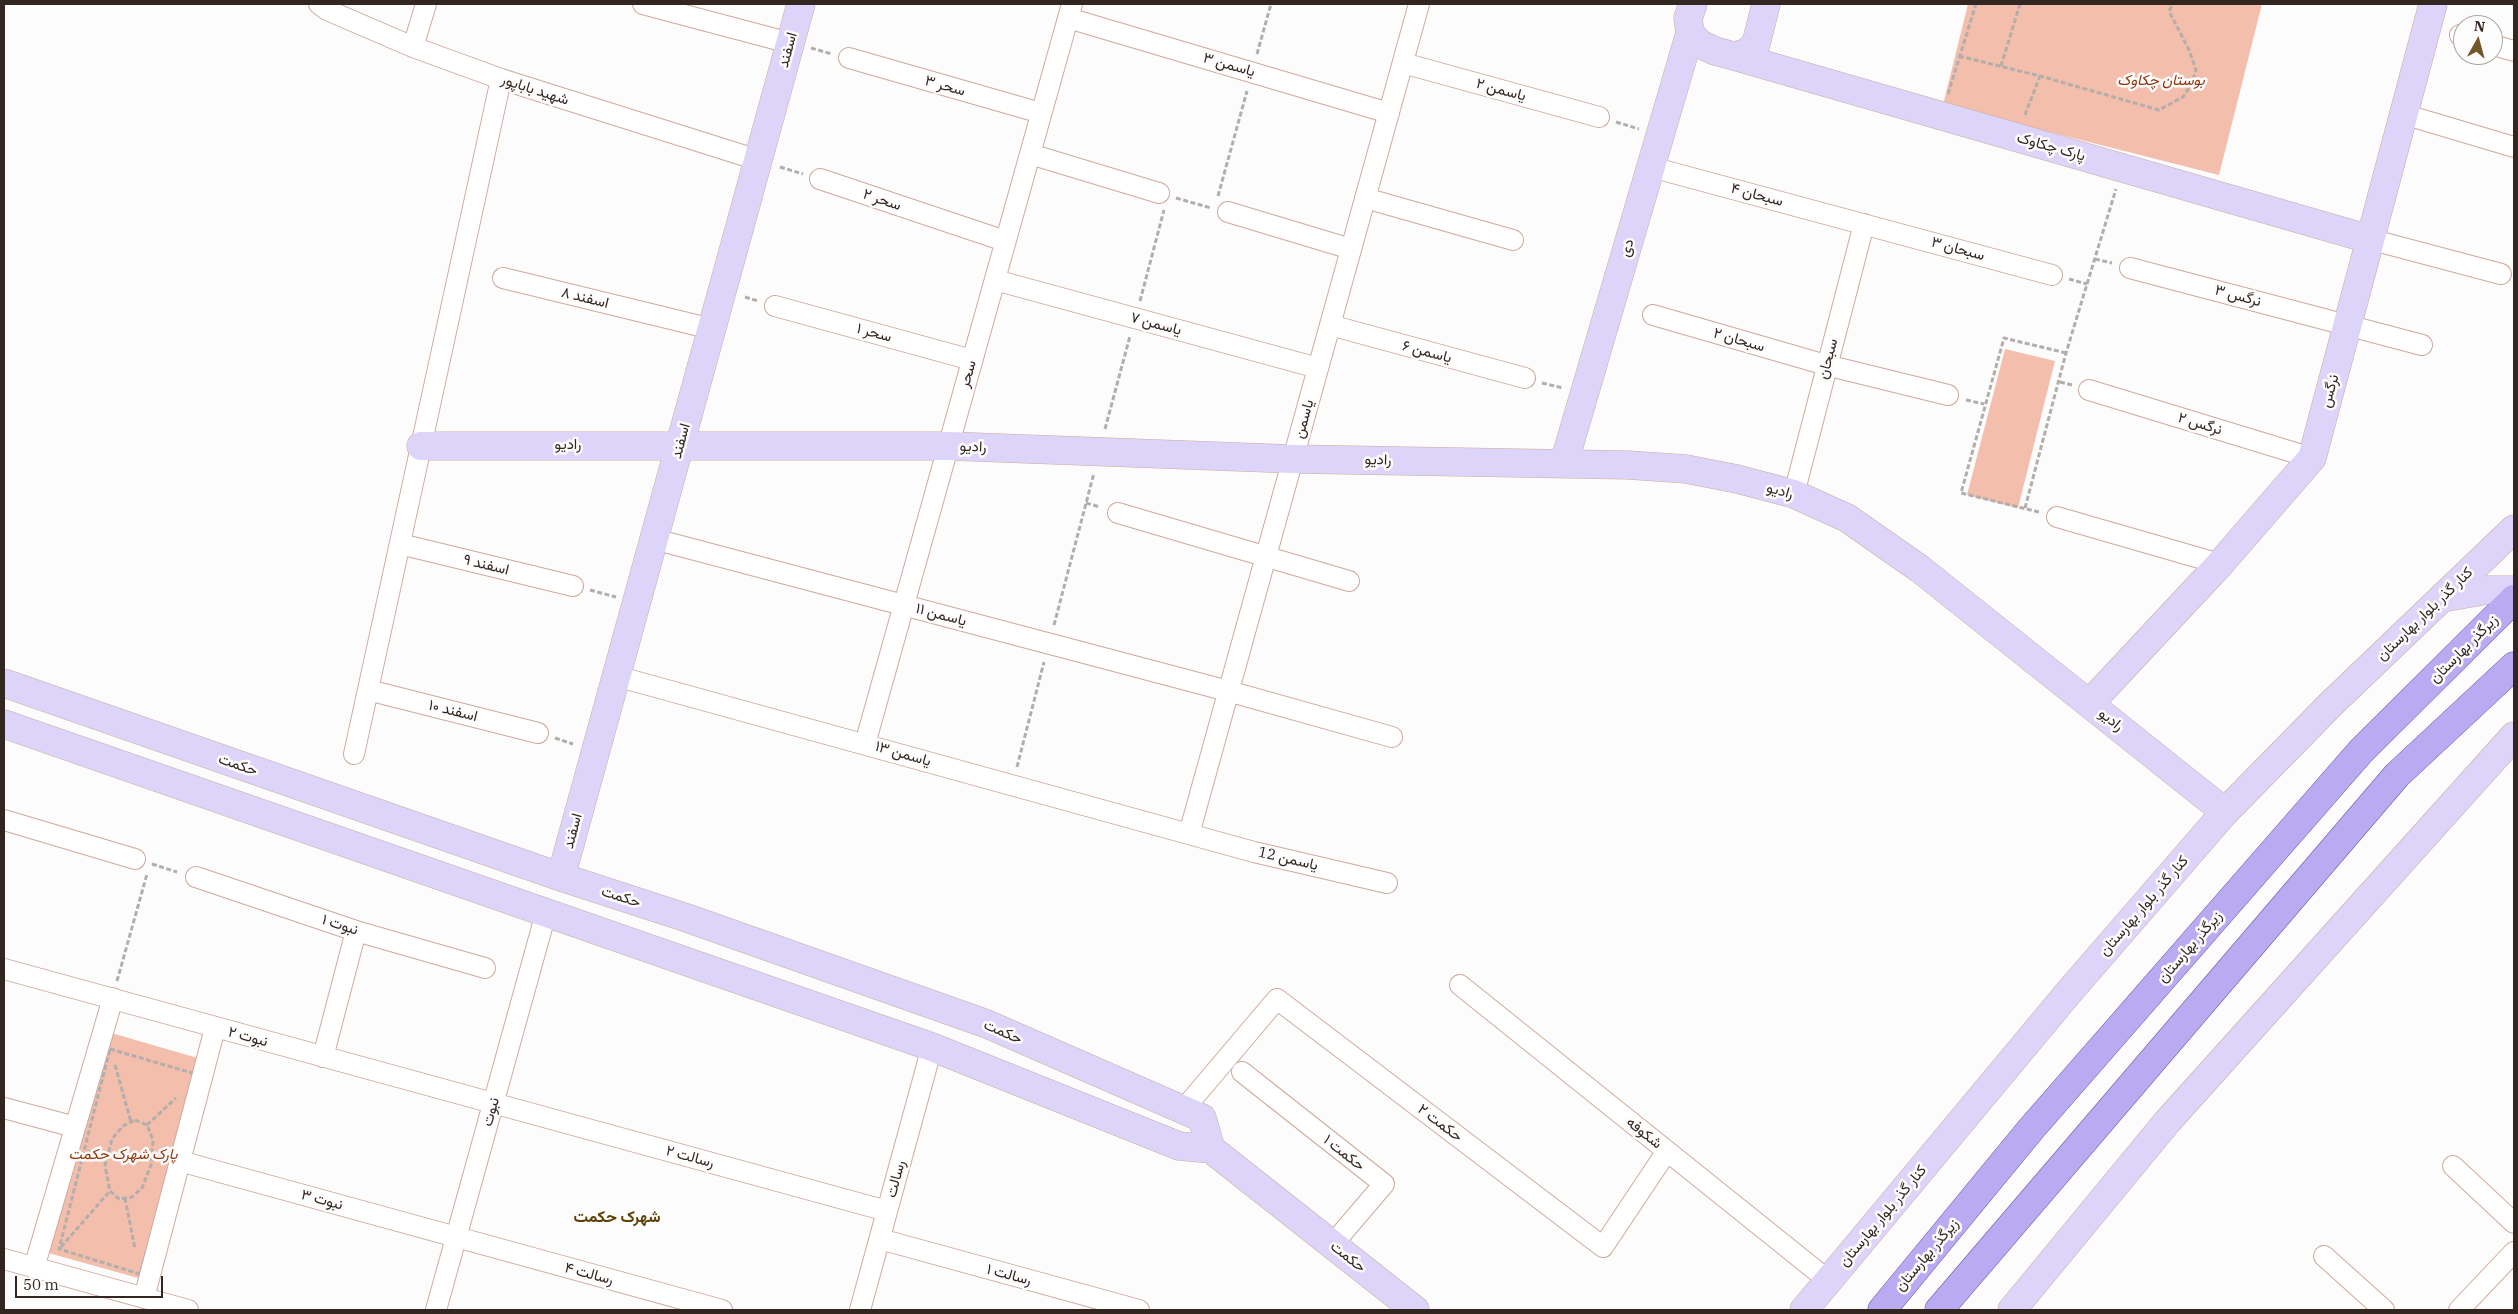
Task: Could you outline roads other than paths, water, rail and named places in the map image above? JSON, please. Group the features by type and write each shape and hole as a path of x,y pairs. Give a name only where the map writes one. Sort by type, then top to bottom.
{"main road":[{"name":"زیرگذر بهارستان","path":"1882,1310 2031,1129 2361,751 2514,599"},
{"path":"1939,1310 2397,775 2514,666"}],"street":[{"name":"شهید باباپور","path":"319,4 327,10 413,47 501,79 758,160"},
{"path":"413,47 426,4"},
{"path":"644,4 790,43"},
{"name":"اسفند","path":"561,877 801,4"},
{"name":"یاسمن","path":"1189,834 1419,4"},
{"name":"دی","path":"1564,463 1690,33 1688,18 1692,4"},
{"path":"1734,56 1746,53 1756,44 1766,4"},
{"name":"نرگس","path":"2090,704 2220,564 2312,458 2433,4"},
{"name":"یاسمن ۳","path":"1070,11 1253,72 1389,113"},
{"name":"سحر","path":"865,744 1070,11"},
{"name":"پارک چکاوک","path":"1690,33 1700,44 1734,56 2369,240"},
{"name":"سحر ۳","path":"849,58 1041,113"},
{"name":"یاسمن ۲","path":"1402,63 1599,117"},
{"path":"354,754 501,79"},
{"path":"2403,114 2514,146"},
{"path":"1030,154 1164,194"},
{"name":"سبحان ۴","path":"1650,167 1864,224"},
{"name":"سحر ۲","path":"820,179 1006,241"},
{"path":"1365,198 1513,240"},
{"path":"1221,210 1351,249"},
{"name":"سبحان ۳","path":"1864,224 2052,275"},
{"name":"سبحان","path":"1794,494 1864,224"},
{"path":"2369,240 2501,274"},
{"name":"نرگس ۳","path":"2130,268 2422,345"},
{"name":"اسفند ۸","path":"503,278 712,329"},
{"name":"یاسمن ۷","path":"995,280 1318,368"},
{"name":"سحر ۱","path":"775,306 972,360"},
{"name":"سبحان ۲","path":"1653,315 1826,365 1948,395"},
{"name":"یاسمن ۶","path":"1330,325 1525,378"},
{"name":"نرگس ۲","path":"2089,390 2312,458"},
{"name":"رادیو","path":"421,446 680,444 948,446 1293,459 1564,463 1686,469 1737,479 1794,494 1846,518 1920,570 2226,812"},
{"path":"1118,513 1266,555 1349,581"},
{"path":"2057,517 2220,564"},
{"name":"کنار گذر بلوار بهارستان","path":"1804,1310 2069,992 2226,812 2331,704 2514,529"},
{"name":"یاسمن ۱۱","path":"654,539 1228,691 1392,738"},
{"name":"اسفند ۹","path":"400,544 572,586"},
{"path":"2442,598 2501,590"},
{"name":"یاسمن ۱۳","path":"616,676 1189,834"},
{"name":"حکمت","path":"4,683 561,877 687,918 987,1024 1202,1118 1211,1149 1415,1310"},
{"name":"اسفند ۱۰","path":"368,690 538,733"},
{"path":"4,724 932,1047 1179,1146 1211,1149"},
{"path":"2012,1310 2167,1122 2514,736"},
{"path":"270,817 291,784"},
{"path":"4,820 142,861"},
{"name":"یاسمن 12","path":"1189,834 1254,852 1387,882"},
{"name":"نبوت ۱","path":"196,877 356,930 485,968"},
{"name":"نبوت","path":"436,1310 546,913"},
{"path":"323,1057 356,930"},
{"name":"نبوت ۲","path":"4,969 493,1104"},
{"name":"شکوفه","path":"1460,986 1829,1281"},
{"path":"34,1268 75,1127 106,1041 112,998"},
{"name":"حکمت ۲","path":"1183,1110 1277,999 1603,1247 1667,1151"},
{"path":"144,1298 215,1028"},
{"name":"رسالت","path":"860,1310 932,1047"},
{"name":"حکمت ۱","path":"1242,1072 1384,1184 1332,1245"},
{"name":"رسالت ۲","path":"493,1104 887,1212"},
{"path":"4,1108 75,1127"},
{"name":"نبوت ۳","path":"187,1163 456,1237"},
{"path":"2453,1166 2514,1223"},
{"name":"رسالت ۴","path":"456,1237 722,1310"},
{"name":"رسالت ۱","path":"880,1239 1139,1310"},
{"path":"2459,1310 2514,1252"},
{"path":"2324,1256 2384,1310"},
{"path":"4,1259 188,1310"}],"district":[{"name":"شهرک حکمت","path":"617,1217"}],"park label":[{"name":"بوستان چکاوک","path":"2161,81"},
{"name":"پارک شهرک حکمت","path":"123,1155"}]}
